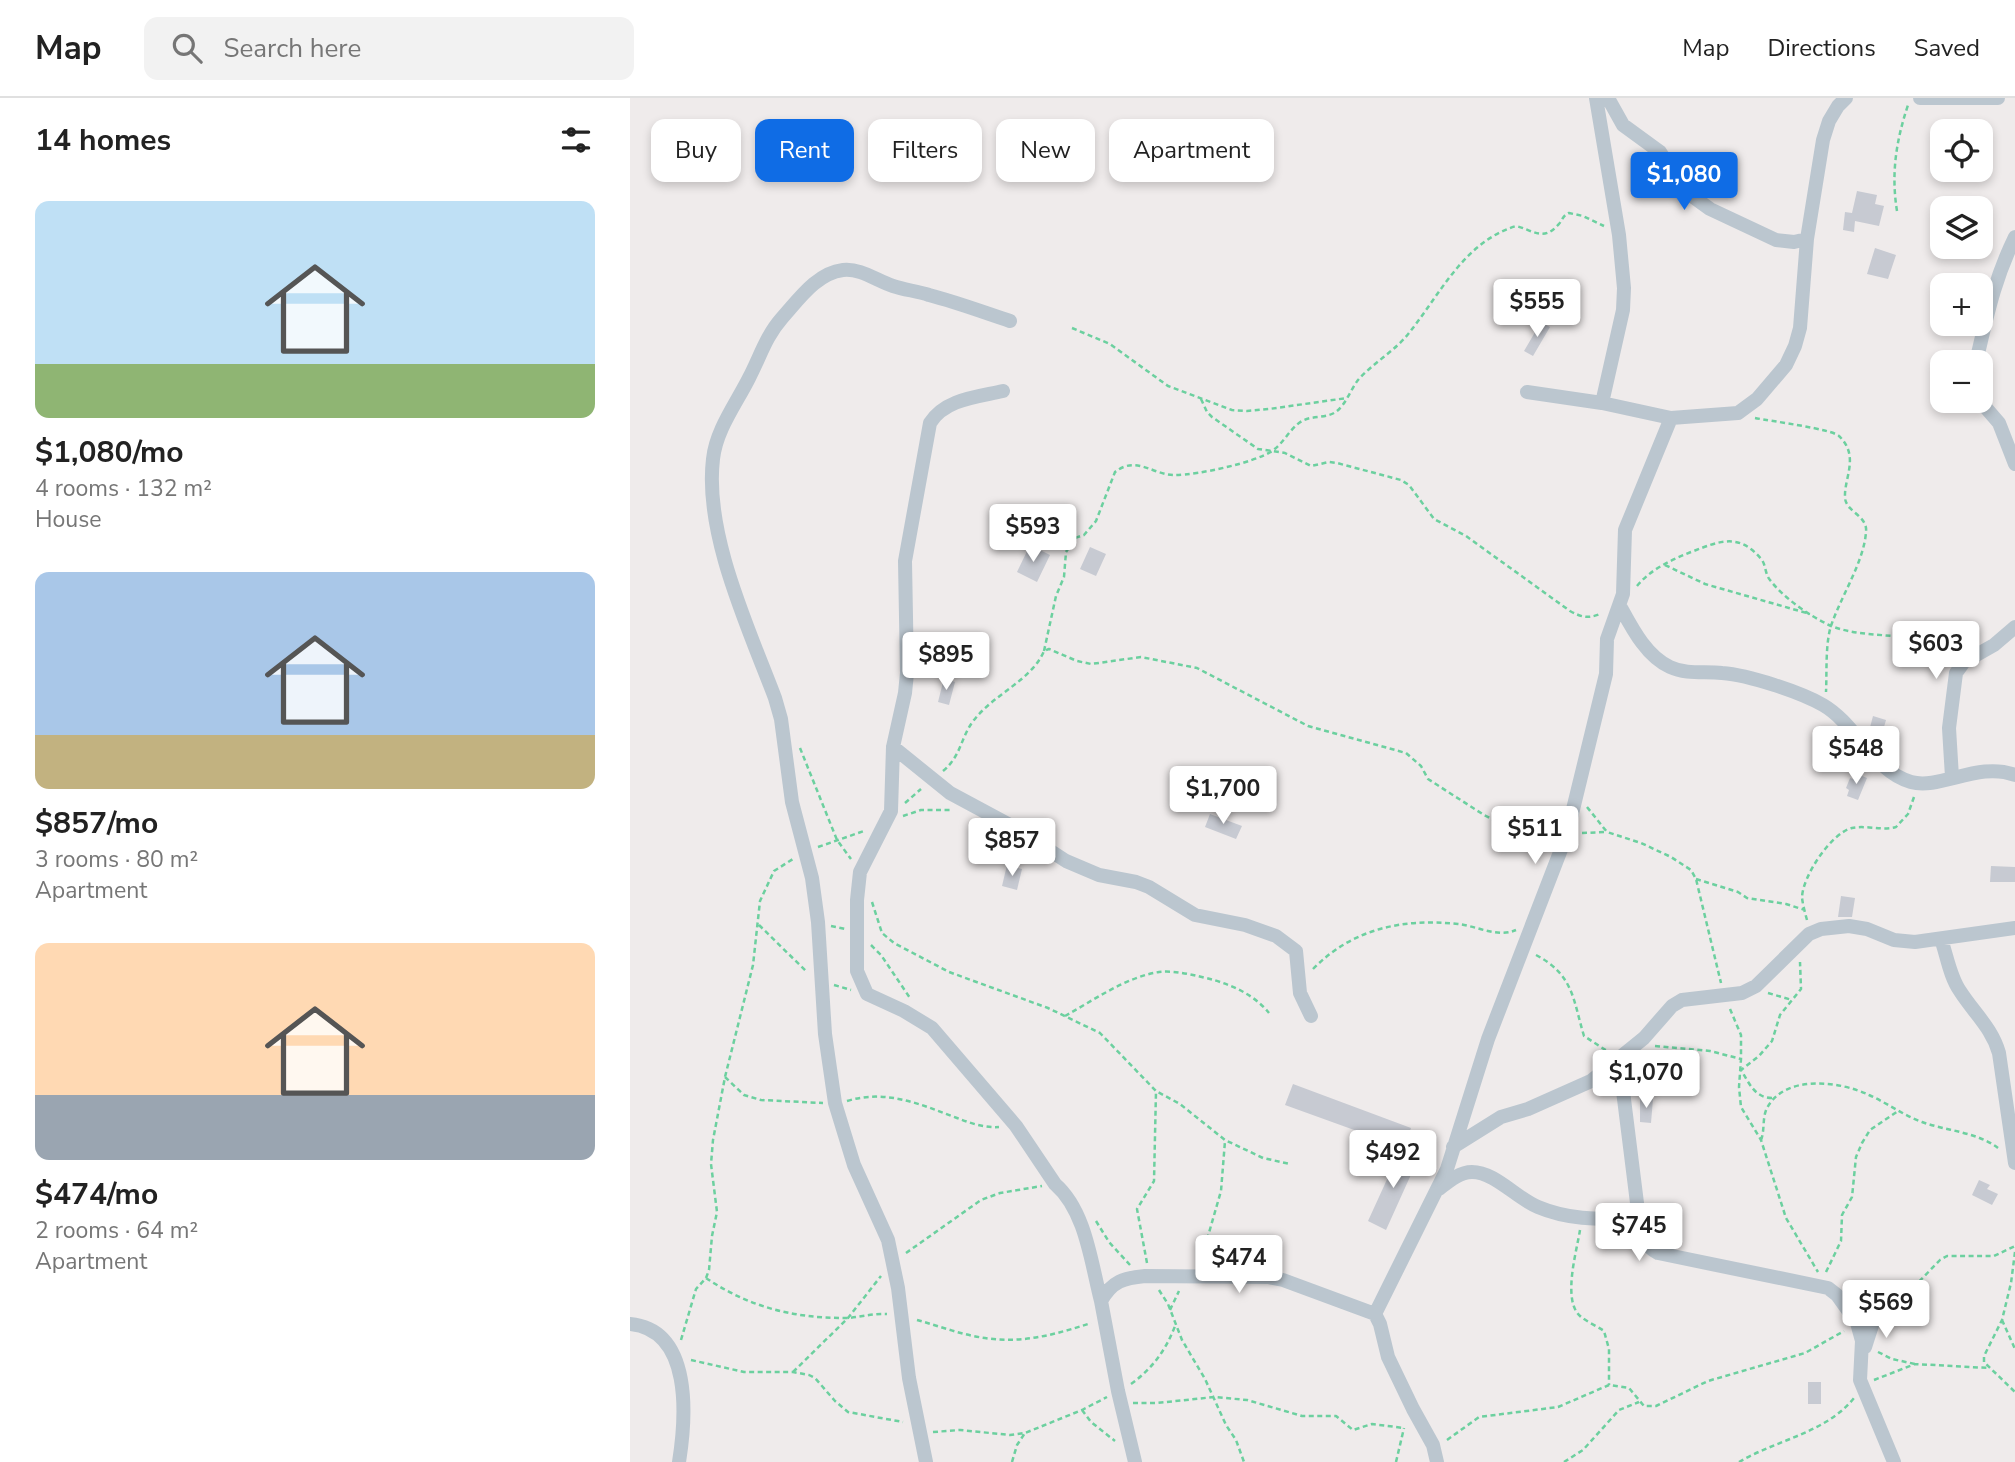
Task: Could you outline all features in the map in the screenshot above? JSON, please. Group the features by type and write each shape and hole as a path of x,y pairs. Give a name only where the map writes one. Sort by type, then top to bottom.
{"street":[{"path":"1596,98 1619,235 1624,288 1623,310 1602,403"},
{"path":"1608,98 1623,125 1660,152 1679,182 1710,209 1776,240 1794,242 1807,239"},
{"path":"1527,392 1602,403 1671,418 1738,413 1757,399 1786,365 1795,346 1800,328 1807,239 1823,139 1829,121 1846,98"},
{"path":"1920,98 1998,98"},
{"path":"1979,350 1991,297 2003,260 2015,237"},
{"path":"926,1462 909,1378 893,1262 880,1219 848,1148 835,1103 821,981 818,922 806,851 792,802 781,719 727,566 716,520 713,459 717,441 773,328 810,288 832,273 858,271 886,284 1010,321"},
{"path":"1003,391 946,407 936,413 930,423 905,561 907,673 893,747 889,819 873,844 860,873 857,900 857,971 867,994 932,1028 1016,1126 1055,1184 1066,1193 1078,1212 1101,1301 1135,1462"},
{"path":"1990,413 1999,423 2015,464"},
{"path":"1375,1314 1447,1169 1488,1039 1565,839 1606,674 1609,631 1621,608 1625,530 1671,418"},
{"path":"1621,608 1648,651 1669,667 1689,672 1734,675 1793,692 1825,706 1898,777 1915,783 1926,783 1983,771 2015,775"},
{"path":"1952,777 1949,728 1954,680 1964,662 1994,645 2015,626"},
{"path":"893,747 950,793 1017,829 1080,868 1149,887 1195,915 1245,925 1276,936 1296,951 1300,993 1311,1016"},
{"path":"1453,1147 1501,1117 1591,1081 1644,1038 1672,1006 1682,1000 1742,993 1756,986 1807,936 1821,929 1849,926 1867,929 1894,940 1915,942 2015,928"},
{"path":"1941,939 1960,990 1980,1014 1995,1040 2015,1162"},
{"path":"1619,1059 1642,1239 1648,1247 1658,1253 1828,1287 1837,1294 1857,1323 1864,1348"},
{"path":"1437,1191 1464,1174 1483,1174 1500,1182 1516,1197 1539,1208 1581,1219 1639,1219"},
{"path":"1101,1301 1116,1282 1128,1278 1268,1277 1375,1314 1388,1357 1427,1433 1436,1459"},
{"path":"1875,1316 1864,1348 1862,1383 1894,1462"},
{"path":"630,1324 641,1325 654,1332 679,1362 684,1393 679,1462"}],"path":[{"path":"1897,211 1894,169 1899,135 1910,98"},
{"path":"889,819 957,758 973,721 997,696 1029,673 1040,660 1056,596 1064,577 1066,552 1070,543 1084,535 1096,522 1115,472 1122,466 1148,466 1163,474 1175,475 1214,471 1272,451 1300,422 1334,414 1361,377 1408,335 1470,253 1503,230 1516,226 1544,235 1557,227 1563,216 1569,213 1592,219 1619,235"},
{"path":"1072,328 1110,344 1168,386 1232,410 1247,411 1347,398"},
{"path":"1201,399 1212,417 1253,447 1285,453 1311,466 1337,463 1401,480 1409,485 1434,519 1466,536 1582,617 1592,617 1621,608 1639,583 1664,564 1732,540 1753,552 1765,565 1768,578 1780,590 1831,626 1919,640 1964,662"},
{"path":"1738,413 1772,422 1828,430 1840,438 1849,458 1850,472 1845,502 1863,520 1866,532 1831,626 1825,706"},
{"path":"1664,564 1705,584 1814,615"},
{"path":"1044,651 1049,649 1091,664 1141,657 1197,668 1308,726 1406,753 1421,765 1428,779 1506,826 1565,839 1606,832 1641,843 1683,863 1696,879 1724,995 1741,1035 1741,1107 1761,1140 1786,1218 1823,1281 1841,1241 1842,1215 1852,1197 1855,1164 1862,1143 1870,1130 1898,1111"},
{"path":"795,739 807,762 837,840 860,873 882,933 887,938 949,972 1026,999 1109,1040 1156,1091 1180,1104 1225,1140 1263,1158 1290,1164"},
{"path":"1741,1070 1772,1041 1780,1015 1801,989 1800,963 1807,936 1802,896 1808,876 1819,857 1833,840 1847,830 1855,827 1890,829 1902,823 1911,808 1915,783"},
{"path":"1577,797 1606,832"},
{"path":"953,810 921,810 889,819 806,851 774,871 767,882 760,901 759,925 743,1012 725,1077 712,1152 711,1164 718,1212 712,1236 709,1270 706,1279 696,1289 688,1312 679,1362 744,1371 793,1372 815,1378 848,1412 934,1432 960,1430 1010,1435 1025,1433 1119,1395 1156,1361 1175,1326"},
{"path":"1696,879 1738,892 1747,898 1805,910"},
{"path":"1299,978 1350,941 1375,929 1456,924 1504,934 1514,932 1535,915"},
{"path":"818,922 856,933 881,955 912,1000"},
{"path":"759,925 800,966 821,981 867,994"},
{"path":"1523,948 1561,973 1577,1003 1584,1036 1619,1059"},
{"path":"1065,1016 1128,982 1162,972 1231,985 1259,1001 1269,1013"},
{"path":"1656,1046 1710,1051 1741,1059"},
{"path":"1741,1070 1760,1096 1774,1098"},
{"path":"725,1077 744,1095 761,1100 835,1103 863,1096 881,1096 919,1103 974,1124 994,1128 1016,1126"},
{"path":"1761,1140 1765,1111 1774,1098 1798,1084 1843,1085 1930,1124 1991,1142 2015,1162"},
{"path":"1147,1276 1144,1237 1137,1209 1154,1181 1156,1091"},
{"path":"1170,1310 1179,1290 1194,1277 1200,1264 1221,1191 1225,1140"},
{"path":"793,1372 848,1318 893,1262 981,1200 1055,1184"},
{"path":"1094,1217 1120,1255 1147,1276 1158,1289 1241,1450 1244,1462"},
{"path":"1581,1219 1573,1258 1574,1304 1580,1316 1604,1331 1609,1349 1609,1385"},
{"path":"1875,1316 1909,1292 1947,1256 1994,1256 2015,1246"},
{"path":"2015,1252 2002,1320 1984,1352 1984,1362 2015,1392"},
{"path":"706,1279 739,1298 775,1311 809,1317 848,1318 877,1313 901,1315 985,1338 1034,1338 1058,1334 1104,1319"},
{"path":"2002,1320 2015,1349"},
{"path":"1436,1459 1445,1442 1479,1418 1558,1407 1609,1385 1629,1388 1644,1406 1656,1406 1708,1381 1796,1356 1857,1323"},
{"path":"1864,1348 1915,1364 1989,1368"},
{"path":"1739,1462 1834,1418 1854,1398 1862,1383 1915,1364"},
{"path":"1119,1395 1130,1402 1149,1403 1214,1397 1261,1403 1302,1416 1336,1416 1353,1430 1372,1424 1404,1428"},
{"path":"1564,1462 1583,1450 1619,1410 1639,1401"},
{"path":"1396,1462 1404,1428 1413,1409"},
{"path":"1082,1410 1091,1422 1120,1444"},
{"path":"1012,1462 1017,1445 1025,1433"}],"building":[{"path":"1857,191 1877,195 1875,204 1884,206 1879,226 1855,221 1854,232 1843,230 1845,212 1852,213"},
{"path":"1875,248 1896,255 1888,279 1867,274"},
{"path":"1541,322 1550,327 1533,356 1524,351"},
{"path":"1030,545 1050,555 1037,582 1017,572"},
{"path":"1090,547 1106,554 1096,576 1080,569"},
{"path":"944,678 955,682 949,705 938,702"},
{"path":"1873,716 1886,720 1880,741 1868,735"},
{"path":"1855,773 1867,778 1858,800 1847,796 1849,790 1846,788"},
{"path":"1210,814 1242,826 1236,839 1205,827"},
{"path":"1007,865 1022,869 1017,890 1002,886"},
{"path":"1991,866 2015,867 2015,882 1990,882"},
{"path":"1841,896 1855,898 1852,917 1838,917"},
{"path":"1293,1084 1411,1128 1404,1148 1285,1105"},
{"path":"1640,1098 1653,1099 1651,1123 1640,1122"},
{"path":"1400,1151 1418,1159 1386,1230 1368,1221"},
{"path":"1979,1180 1990,1185 1987,1189 1998,1194 1992,1205 1972,1195"},
{"path":"1808,1382 1821,1382 1821,1404 1808,1404"}]}
